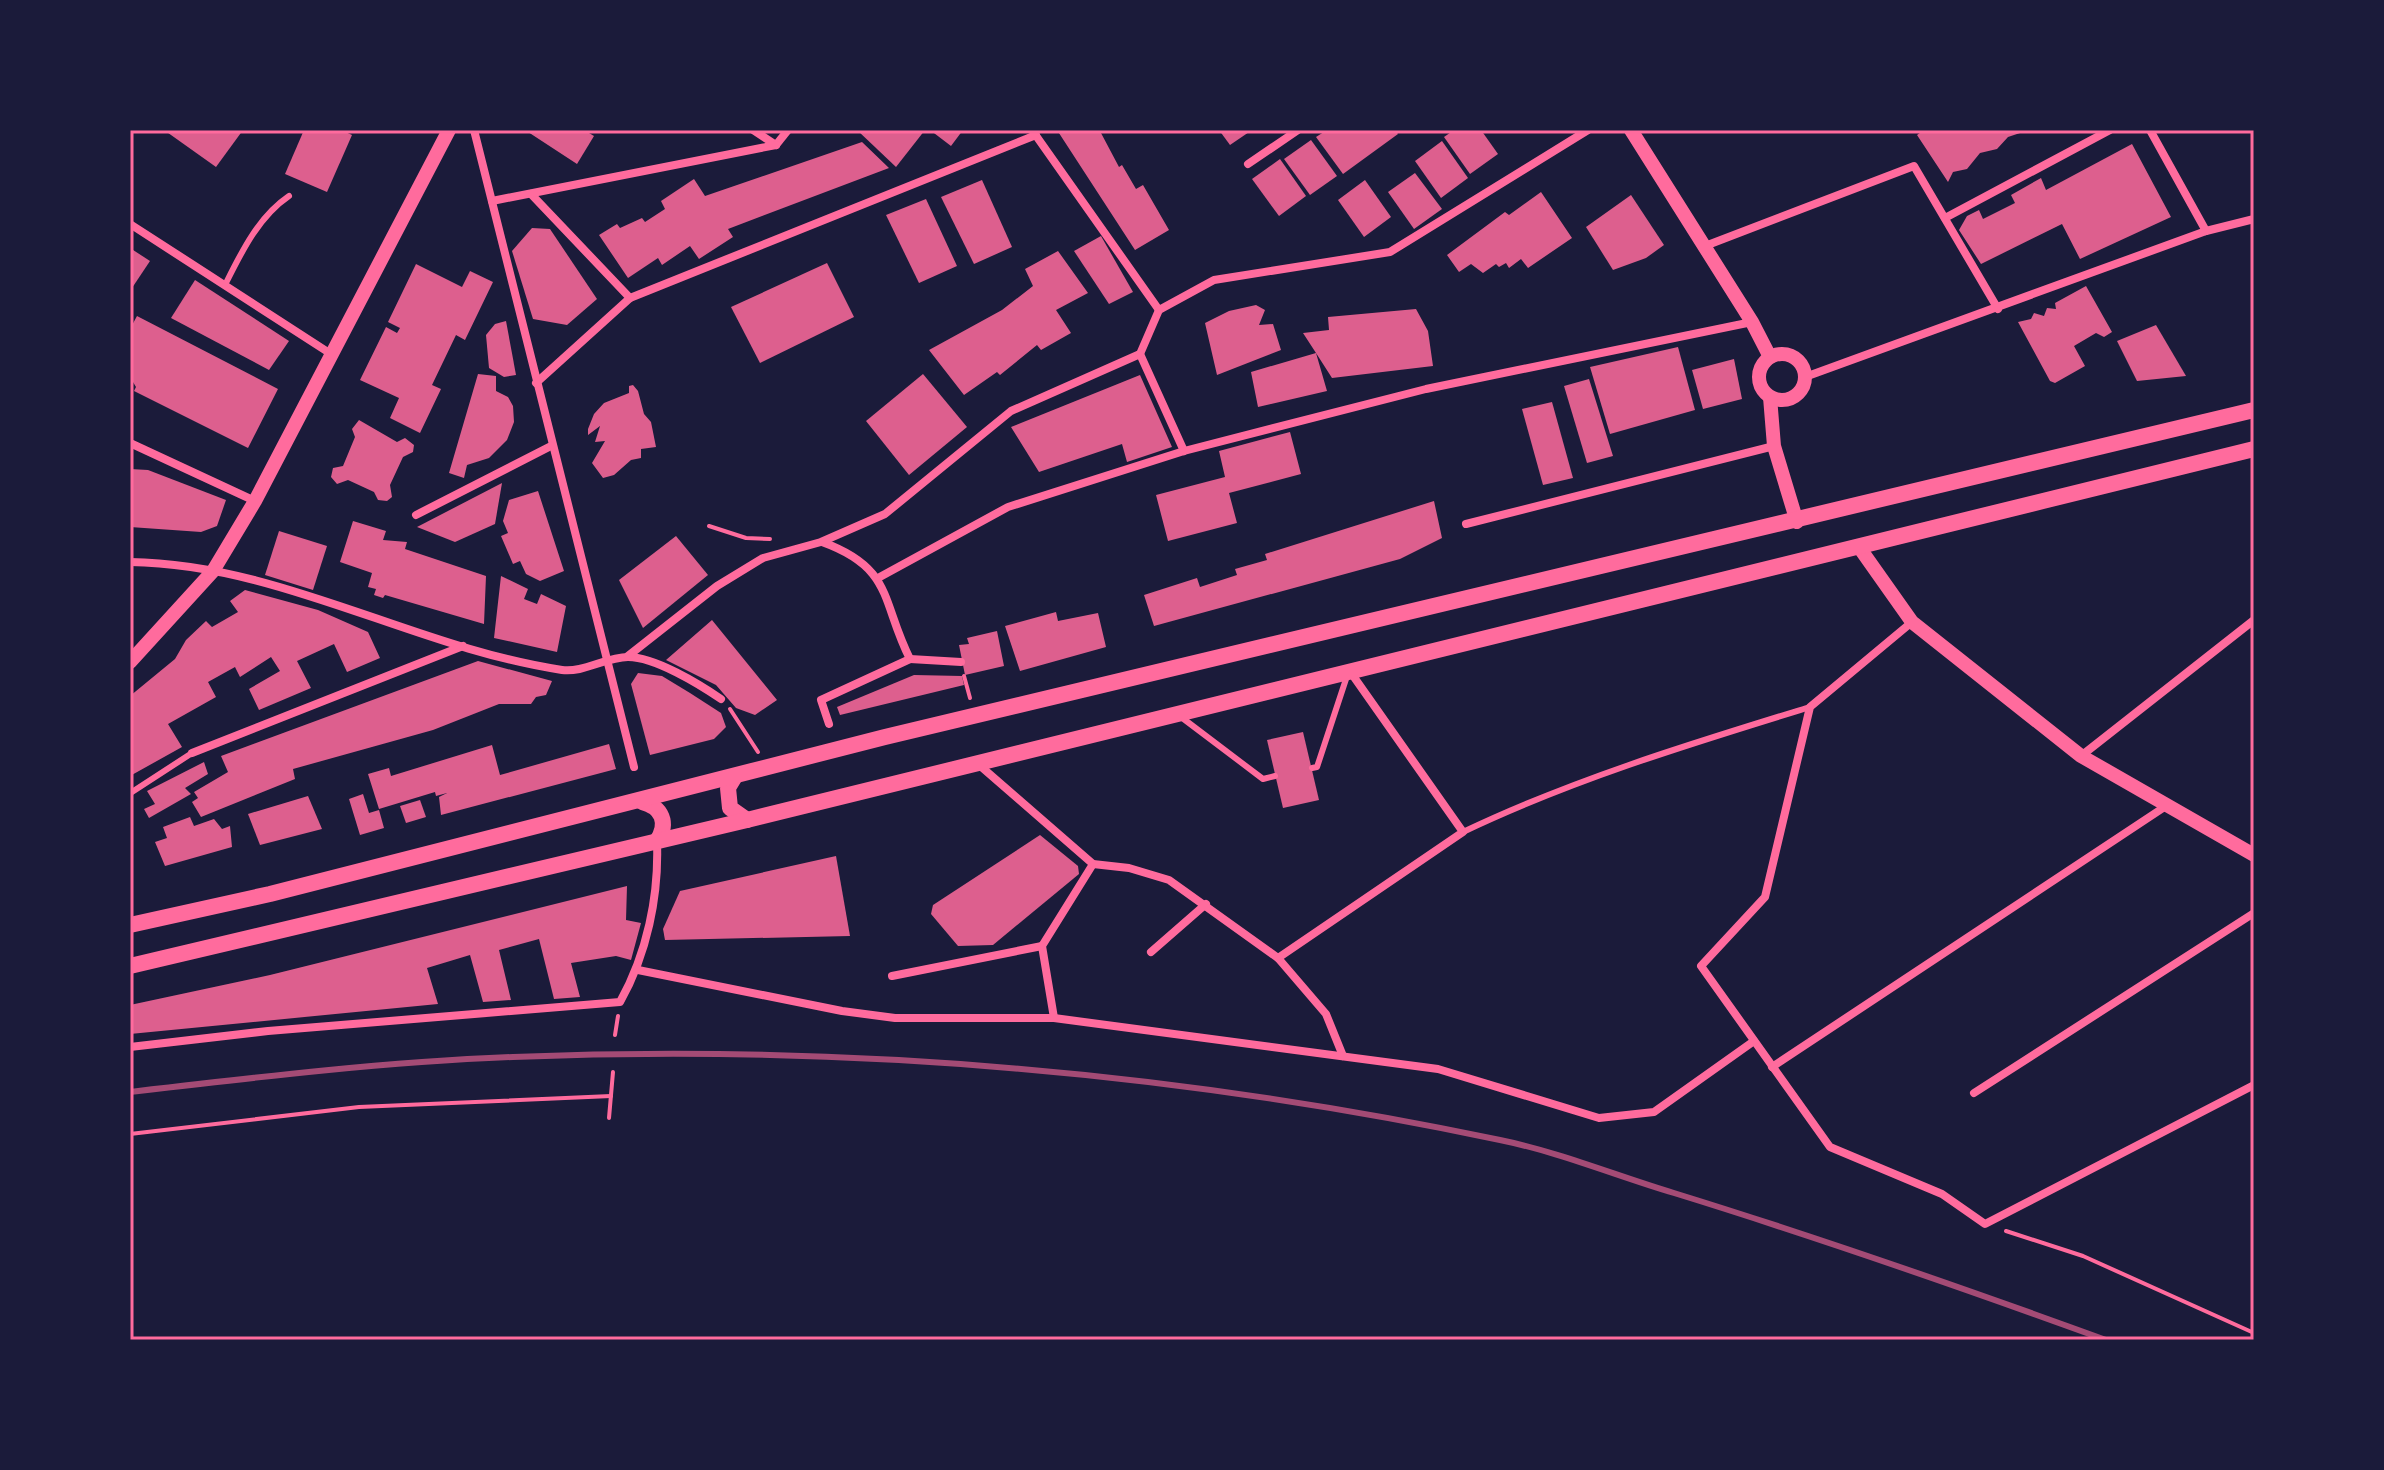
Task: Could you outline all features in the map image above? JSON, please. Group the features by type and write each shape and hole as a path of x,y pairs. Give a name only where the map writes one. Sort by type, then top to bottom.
{"main road":[{"path":"130,925 270,894 642,802 974,716 1797,522 2254,410"},
{"path":"130,966 747,820 1349,669 2254,449"},
{"path":"734,778 728,788 730,808 747,820"},
{"path":"642,802 657,808 662,816 664,825 657,841"}],"street":[{"path":"130,662 213,571 255,501 449,130"},
{"path":"474,130 634,767"},
{"path":"753,130 776,145"},
{"path":"492,201 776,145 788,130"},
{"path":"1248,164 1298,130"},
{"path":"130,562 166,563 256,580 464,646 566,670 628,656 717,586 763,558 821,542 885,514 1011,411 1140,354 1159,310 1214,280 1390,252 1588,130"},
{"path":"1631,130 1752,322 1770,357"},
{"path":"1945,218 2110,130"},
{"path":"2150,130 2206,231"},
{"path":"536,383 630,298 1034,132 1159,310"},
{"path":"1705,246 1914,166 1998,309"},
{"path":"531,194 630,298"},
{"path":"1805,377 2206,231 2254,219"},
{"path":"130,224 331,354"},
{"path":"878,578 1008,507 1184,451 1426,389 1752,322"},
{"path":"1140,354 1184,451"},
{"path":"1770,397 1791,399 1801,390 1805,377 1800,362 1793,357 1770,357 1761,367 1759,381 1770,397 1774,446 1797,522"},
{"path":"130,443 255,501"},
{"path":"416,515 551,446"},
{"path":"1466,524 1774,446"},
{"path":"821,542 844,550 878,578 887,594 896,630 910,659"},
{"path":"1859,547 1912,622 2081,756 2254,855"},
{"path":"2081,756 2254,620"},
{"path":"1912,622 1810,707 1765,897 1701,966 1830,1147 1942,1194 1985,1224 2254,1085"},
{"path":"192,753 464,646"},
{"path":"628,656 698,683 721,699"},
{"path":"829,724 821,700 910,659 961,662"},
{"path":"1278,958 1463,832 1349,669"},
{"path":"976,761 1093,864 1129,868 1169,880 1278,958 1326,1014 1343,1056"},
{"path":"1772,1067 2166,806"},
{"path":"130,1047 268,1031 620,1002 638,970 658,875 657,841"},
{"path":"1054,1018 1042,946 1093,864"},
{"path":"1151,952 1206,904"},
{"path":"1974,1093 2254,913"},
{"path":"892,976 1042,946"},
{"path":"638,970 842,1011 895,1018 1054,1018 1438,1069 1599,1118 1654,1112 1754,1041"}],"lane":[{"path":"225,285 243,248 275,206 289,196"},
{"path":"1312,768 1317,767 1349,669"},
{"path":"1463,832 1509,810 1666,753 1810,707"},
{"path":"1175,713 1263,779 1275,776"},
{"path":"132,792 192,753"}],"path":[{"path":"709,526 746,538 776,539"},
{"path":"961,662 974,716"},
{"path":"721,699 752,738 766,768"},
{"path":"609,1118 613,1072"},
{"path":"130,1134 359,1107 611,1096"},
{"path":"1985,1224 2083,1256 2254,1333"}],"building":[{"path":"164,130 243,130 216,167"},
{"path":"304,130 341,130 352,135 327,192 285,174"},
{"path":"525,130 584,130 594,136 577,164"},
{"path":"857,130 925,130 896,167"},
{"path":"930,130 963,130 951,146"},
{"path":"1057,130 1101,133 1119,167 1122,165 1136,189 1143,185 1169,230 1135,250"},
{"path":"1219,130 1252,130 1230,145"},
{"path":"1327,130 1395,130 1398,134 1343,174 1316,137"},
{"path":"1454,130 1481,130 1498,154 1470,174 1444,137"},
{"path":"1924,130 2026,131 2008,137 1997,149 1980,153 1967,169 1953,172 1948,182 1917,135"},
{"path":"1311,140 1337,176 1310,195 1284,159"},
{"path":"1442,141 1468,178 1441,198 1415,161"},
{"path":"862,142 889,168 728,229 733,237 699,259 690,246 662,265 658,258 628,278 599,235 617,224 620,228 642,218 645,222 665,209 661,201 694,179 705,196"},
{"path":"2132,144 2171,217 2080,259 2062,224 1981,264 1959,230 1967,216 1979,210 1983,219 2015,203 2011,195 2041,178 2046,190"},
{"path":"1280,159 1306,196 1279,216 1252,179"},
{"path":"1415,173 1442,209 1414,229 1388,192"},
{"path":"982,180 1012,247 974,264 941,197"},
{"path":"1365,180 1391,217 1364,237 1338,200"},
{"path":"1541,192 1572,238 1528,268 1521,259 1509,268 1506,263 1499,267 1496,264 1483,273 1471,264 1459,272 1447,255 1505,212 1509,215"},
{"path":"1631,195 1664,245 1646,258 1613,270 1586,227"},
{"path":"926,199 957,266 919,283 886,215"},
{"path":"532,228 550,229 597,299 567,325 533,319 512,251"},
{"path":"1101,236 1133,292 1109,304 1074,251"},
{"path":"130,248 150,261 130,291"},
{"path":"1058,251 1088,293 1056,310 1071,333 1041,350 1037,345 1000,375 997,372 964,395 929,350 1002,310 1033,286 1025,269"},
{"path":"827,263 854,317 760,363 731,307"},
{"path":"416,264 462,287 470,271 493,282 465,340 456,335 432,385 441,389 420,433 390,418 399,398 360,380 386,327 397,333 400,328 388,322"},
{"path":"195,280 289,341 269,370 171,318"},
{"path":"2086,286 2112,332 2104,337 2096,333 2074,346 2085,366 2055,383 2050,381 2018,322 2031,319 2034,313 2044,316 2047,308 2056,309 2055,303"},
{"path":"1256,305 1265,310 1259,325 1273,324 1281,350 1217,375 1205,323 1229,311"},
{"path":"1416,309 1428,331 1433,366 1332,378 1303,333 1329,330 1328,317"},
{"path":"137,316 278,389 248,448 134,391 136,387 130,377 130,329"},
{"path":"506,321 516,375 504,377 489,368 486,335 495,324"},
{"path":"2156,325 2186,376 2137,381 2117,341"},
{"path":"1678,347 1695,410 1610,434 1590,367"},
{"path":"1316,353 1327,391 1258,407 1251,372"},
{"path":"1734,359 1742,399 1703,409 1692,370"},
{"path":"478,374 496,376 496,391 508,397 513,406 514,422 507,440 489,458 467,465 464,478 449,473"},
{"path":"923,374 967,427 909,475 866,421"},
{"path":"1140,375 1172,447 1127,462 1122,444 1039,472 1011,427"},
{"path":"1589,379 1613,456 1587,463 1564,386"},
{"path":"633,385 638,391 644,414 651,422 656,447 641,449 641,458 631,460 614,475 603,478 592,463 605,441 595,442 600,426 588,435 588,429 594,414 604,403 629,393 629,386"},
{"path":"1552,402 1573,478 1543,485 1522,409"},
{"path":"359,420 397,442 405,438 414,445 413,452 403,457 390,485 392,497 387,501 378,500 374,492 348,480 337,484 331,477 333,468 343,466 355,437 352,429"},
{"path":"1290,432 1301,474 1229,493 1237,523 1168,541 1156,495 1225,477 1219,451"},
{"path":"130,469 148,470 226,500 217,526 201,532 130,527"},
{"path":"502,483 495,524 455,542 417,527"},
{"path":"538,491 564,571 540,581 526,574 520,561 513,564 501,536 508,533 503,521 509,500"},
{"path":"1434,501 1442,538 1400,559 1154,626 1144,595 1197,578 1200,587 1237,575 1235,569 1267,560 1265,554"},
{"path":"353,521 386,531 383,540 407,542 405,549 486,576 484,624 385,595 383,598 374,595 376,589 368,587 372,573 340,562"},
{"path":"279,531 327,546 313,590 265,575"},
{"path":"676,536 708,575 643,628 619,580"},
{"path":"501,576 528,589 524,599 537,604 541,594 566,606 557,652 494,638"},
{"path":"245,590 318,610 368,632 380,658 347,672 334,644 297,661 311,688 259,710 249,689 280,671 271,657 240,677 235,667 208,682 216,697 168,724 182,747 130,776 130,696 175,659 186,640 206,621 212,627 238,612 230,601"},
{"path":"1056,612 1058,621 1098,613 1106,647 1020,671 1005,626"},
{"path":"712,620 777,700 755,715 736,708 716,685 666,660"},
{"path":"997,631 1004,666 965,675 959,645 969,644 967,638"},
{"path":"478,661 552,681 546,695 536,697 531,704 499,704 433,730 293,769 295,779 201,817 192,802 198,798 194,792 228,772 221,756"},
{"path":"638,673 662,676 690,693 721,713 726,727 714,739 650,755 631,684"},
{"path":"914,675 962,676 964,685 840,715 837,707"},
{"path":"1303,732 1319,800 1283,808 1267,740"},
{"path":"609,744 616,769 441,815 439,797 447,793 436,796 435,792 379,809 368,774 389,768 391,776 492,745 500,775"},
{"path":"204,762 208,774 185,788 191,794 149,818 144,809 155,804 147,791"},
{"path":"363,794 369,813 379,810 384,828 360,835 349,799"},
{"path":"308,796 322,829 260,845 248,814"},
{"path":"420,800 426,817 406,823 400,806"},
{"path":"190,817 194,826 214,819 222,829 230,826 232,847 165,866 155,842 167,838 163,827"},
{"path":"1040,835 1078,866 1079,874 993,945 958,946 931,914 933,905"},
{"path":"836,856 850,936 665,940 663,929 680,891"},
{"path":"627,886 626,920 641,923 631,960 616,956 571,963 580,997 554,999 539,939 499,950 511,1000 483,1002 470,955 427,968 438,1004 130,1034 130,1005 270,975"}],"railway":[{"path":"130,1092 417,1062 637,1054 885,1060 1133,1080 1378,1116 1522,1145 1837,1246 2106,1340"}]}
